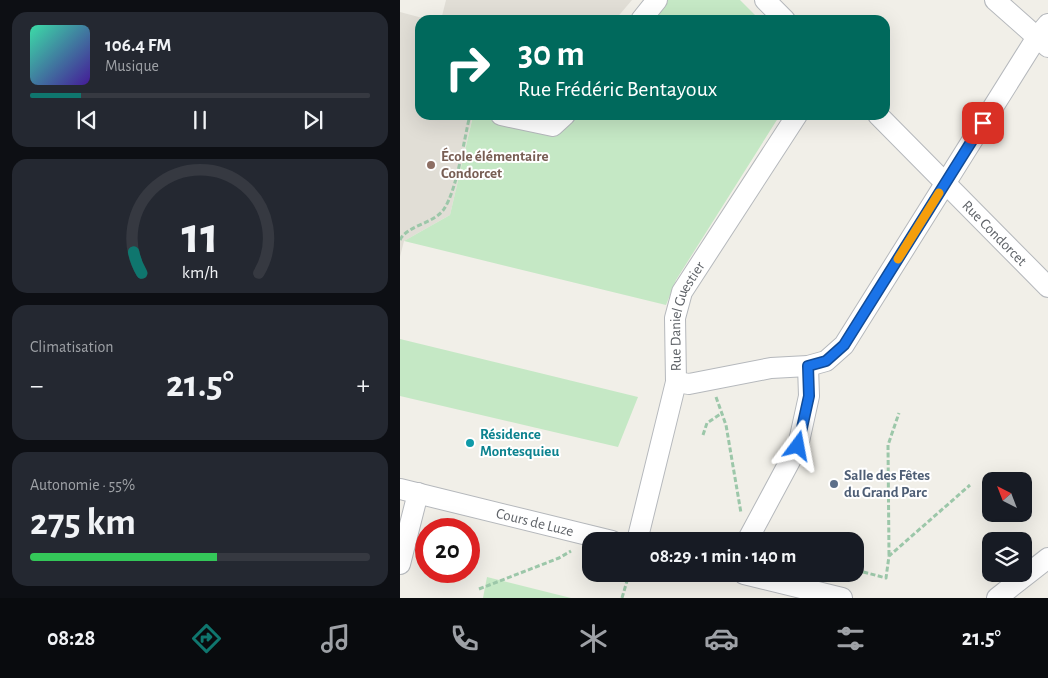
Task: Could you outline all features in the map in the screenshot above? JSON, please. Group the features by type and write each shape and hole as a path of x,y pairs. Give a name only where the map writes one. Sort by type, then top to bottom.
{"street":[{"path":"645,15 657,0"},
{"path":"765,0 779,15"},
{"path":"676,382 689,384 772,368 808,366 826,361 844,345 945,183 1044,36 995,0"},
{"path":"525,120 553,126 560,120"},
{"name":"Rue Daniel Guestier","path":"639,532 676,382 675,318 682,292 794,120"},
{"name":"Rue Condorcet","path":"883,120 1048,287"},
{"path":"752,532 798,446 809,396 808,366"},
{"path":"400,564 409,491"},
{"name":"Cours de Luze","path":"409,491 582,534"},
{"path":"997,598 1048,558"},
{"path":"777,582 842,598"}],"path":[{"path":"400,240 408,232 428,222 444,209 454,182 469,120"},
{"path":"709,381 726,424 742,522"},
{"path":"703,435 707,423 722,413"},
{"path":"864,572 886,578 889,556 888,445 899,413"},
{"path":"889,556 970,485"},
{"path":"479,589 559,558 578,546"},
{"path":"622,598 627,582"}],"shaded area":[{"path":"446,0 632,0 619,15 442,15"},
{"name":"École élémentaire Condorcet","path":"400,12 415,16 415,120 472,120 450,215 404,241 400,257"}],"green space":[{"path":"665,0 740,0 755,15 654,15"},
{"path":"472,120 491,120 558,135 570,120 777,120 676,280 666,305 404,241 450,215"},
{"path":"400,339 638,397 618,447 400,396"},
{"path":"487,577 571,598 483,598"}],"slow traffic":[{"path":"898,259 939,193"}],"place":[{"name":"École élémentaire Condorcet","path":"431,165"},
{"name":"Résidence Montesquieu","path":"470,443"},
{"name":"Salle des Fêtes du Grand Parc","path":"834,484"}],"route":[{"path":"798,446 809,396 808,366 826,361 834,356 844,345 983,123"}]}
